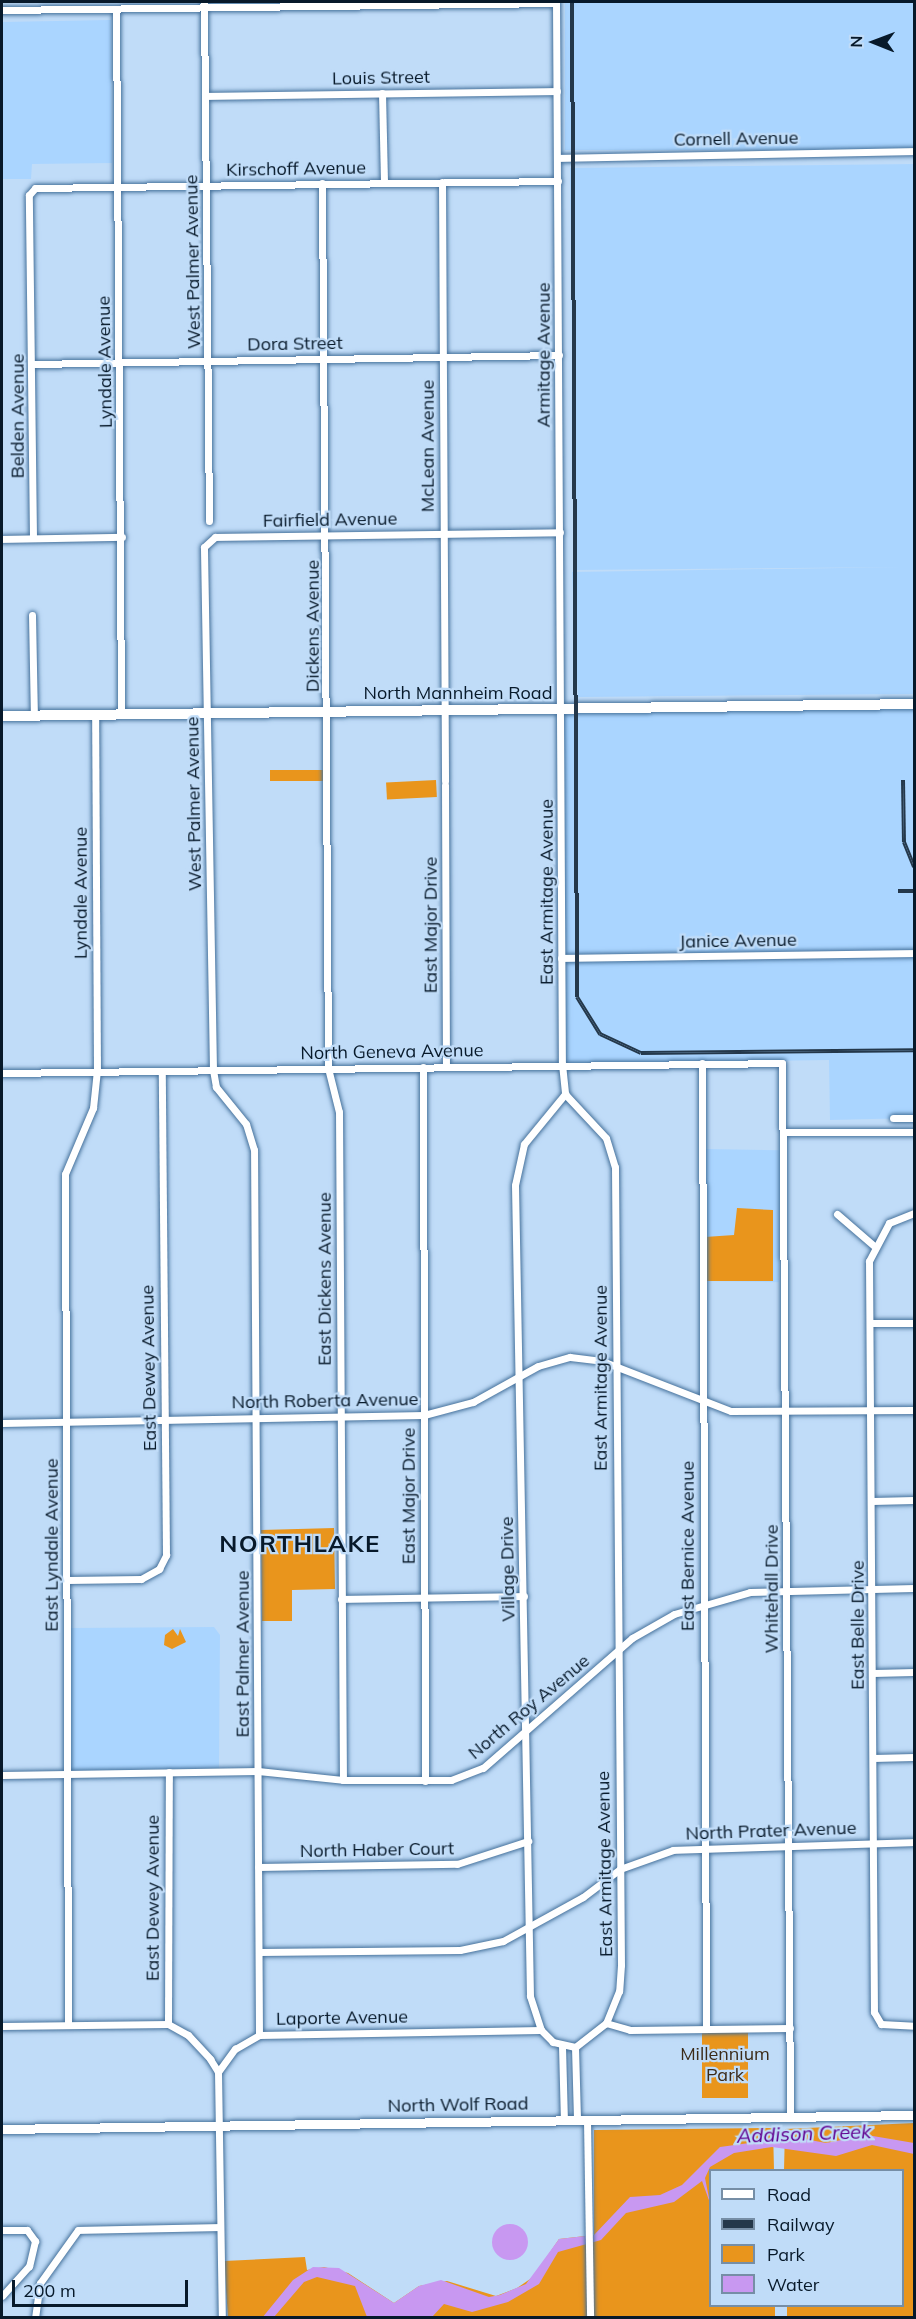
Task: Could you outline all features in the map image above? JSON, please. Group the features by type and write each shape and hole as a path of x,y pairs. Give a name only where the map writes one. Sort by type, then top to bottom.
{"main road":[{"name":"North Mannheim Road","path":"2,716 915,704"},
{"name":"North Wolf Road","path":"2,2129 790,2115 915,2115"}],"street":[{"path":"28,2 28,10"},
{"path":"2,10 116,9 204,5 556,2"},
{"name":"Armitage Avenue","path":"556,2 562,709"},
{"name":"West Palmer Avenue","path":"204,5 209,521"},
{"name":"Lyndale Avenue","path":"116,9 122,537 121,714"},
{"name":"Louis Street","path":"206,96 556,91"},
{"path":"382,93 384,183"},
{"name":"Cornell Avenue","path":"558,158 915,151"},
{"name":"Kirschoff Avenue","path":"35,188 558,181"},
{"name":"McLean Avenue","path":"442,182 445,709"},
{"name":"Dickens Avenue","path":"322,183 327,534 328,1068"},
{"name":"Belden Avenue","path":"33,538 33,364 29,195 35,188"},
{"name":"Dora Street","path":"33,364 559,355"},
{"name":"Fairfield Avenue","path":"209,539 327,534 560,532"},
{"path":"2,539 122,537"},
{"name":"West Palmer Avenue","path":"209,539 204,547 213,1070"},
{"path":"32,615 34,715"},
{"name":"East Major Drive","path":"445,709 446,1066"},
{"name":"East Armitage Avenue","path":"562,709 561,958 562,1064 565,1094 612,1148 620,1869 619,1991 606,2023"},
{"name":"Lyndale Avenue","path":"96,714 97,1072"},
{"name":"Janice Avenue","path":"561,958 915,953"},
{"name":"East Bernice Avenue","path":"702,1063 706,2029"},
{"name":"North Geneva Avenue","path":"2,1073 562,1064 782,1063"},
{"name":"Whitehall Drive","path":"782,1063 786,1132 790,2115"},
{"name":"East Major Drive","path":"423,1066 425,1781"},
{"name":"East Dickens Avenue","path":"328,1068 339,1112 343,1780"},
{"name":"East Palmer Avenue","path":"213,1070 216,1087 246,1124 254,1150 259,2035"},
{"name":"East Dewey Avenue","path":"67,1580 141,1579 159,1569 166,1547 162,1071"},
{"name":"East Lyndale Avenue","path":"68,2025 68,1423 65,1174 93,1108 97,1072"},
{"name":"Village Drive","path":"541,2030 531,2010 517,1164 533,1131 565,1094"},
{"path":"893,1118 915,1118"},
{"path":"786,1132 915,1132"},
{"path":"837,1214 873,1245 889,1223 915,1212"},
{"name":"East Belle Drive","path":"873,1245 870,1323 875,2016 886,2025 915,2026"},
{"path":"870,1323 915,1323"},
{"name":"North Roberta Avenue","path":"2,1423 424,1415 473,1402 519,1377 570,1357 616,1366 702,1401 741,1412 915,1410"},
{"path":"872,1501 915,1500"},
{"name":"North Roy Avenue","path":"2,1775 258,1772 343,1780 425,1781 469,1776 526,1734 618,1652 651,1626 703,1602 787,1591 915,1588"},
{"path":"341,1599 524,1596"},
{"path":"873,1673 915,1672"},
{"path":"873,1758 915,1757"},
{"name":"East Dewey Avenue","path":"168,2024 169,1772"},
{"name":"North Haber Court","path":"258,1867 457,1864 528,1841"},
{"name":"North Prater Avenue","path":"259,1952 460,1950 529,1929 620,1869 705,1845 915,1842"},
{"path":"541,2030 562,2046 575,2047 606,2023 630,2030 790,2028"},
{"path":"2,2026 168,2024 200,2046 218,2072 218,2228 222,2318"},
{"name":"Laporte Avenue","path":"218,2072 236,2049 259,2035 541,2030"},
{"path":"562,2046 564,2120"},
{"path":"575,2047 589,2234 590,2318"},
{"path":"35,2318 40,2283 78,2230 218,2228"},
{"path":"2,2230 34,2233 29,2265 2,2296"}],"shaded area":[{"path":"565,2 914,2 914,150 565,150"},
{"path":"111,20 112,163 32,164 31,179 2,179 2,22"},
{"path":"914,164 914,694 578,697 572,572 903,567 575,570 570,168"},
{"path":"914,704 914,1118 830,1120 829,1060 562,1064 562,709"},
{"path":"705,1149 781,1150 779,1282 703,1281"},
{"path":"214,1627 220,1635 219,1768 70,1771 70,1628"}],"green space":[{"path":"270,770 324,770 324,781 270,781"},
{"path":"436,780 437,797 387,800 386,783"},
{"path":"737,1208 773,1210 773,1281 706,1281 705,1237 734,1235"},
{"path":"334,1528 335,1589 292,1590 292,1621 262,1621 261,1530"},
{"path":"173,1629 178,1636 180,1629 186,1642 172,1649 164,1645 165,1635"},
{"name":"Millennium Park","path":"702,2032 748,2032 748,2098 702,2098"},
{"path":"914,2123 914,2317 787,2317 787,2307 904,2307 904,2169 784,2169 785,2129"},
{"path":"773,2128 774,2169 709,2169 709,2307 775,2307 775,2317 228,2317 224,2261 305,2257 307,2270 324,2267 348,2273 394,2303 419,2286 447,2281 496,2296 517,2288 533,2277 559,2239 594,2235 594,2130"}],"water":[{"path":"867,2135 914,2143 914,2154 872,2145 836,2156 772,2147 734,2153 710,2167 705,2178 709,2200 702,2181 674,2202 626,2213 601,2240 558,2252 539,2284 508,2302 472,2312 444,2304 432,2317 367,2317 355,2286 317,2277 304,2282 274,2317 262,2318 293,2280 313,2267 339,2268 394,2303 419,2286 441,2280 489,2297 500,2295 526,2284 559,2239 594,2235 630,2197 660,2195 682,2185 720,2147 794,2137 826,2143"},
{"path":"510,2224 523,2229 528,2242 523,2255 510,2260 497,2255 492,2242 497,2229"}],"railway":[{"path":"572,2 577,997 600,1034 641,1053 914,1050"},
{"path":"903,780 904,842 914,867"},
{"path":"898,891 914,891"}],"district":[{"name":"NORTHLAKE","path":"300,1544"}],"water label":[{"name":"Addison Creek","path":"804,2133"}]}
